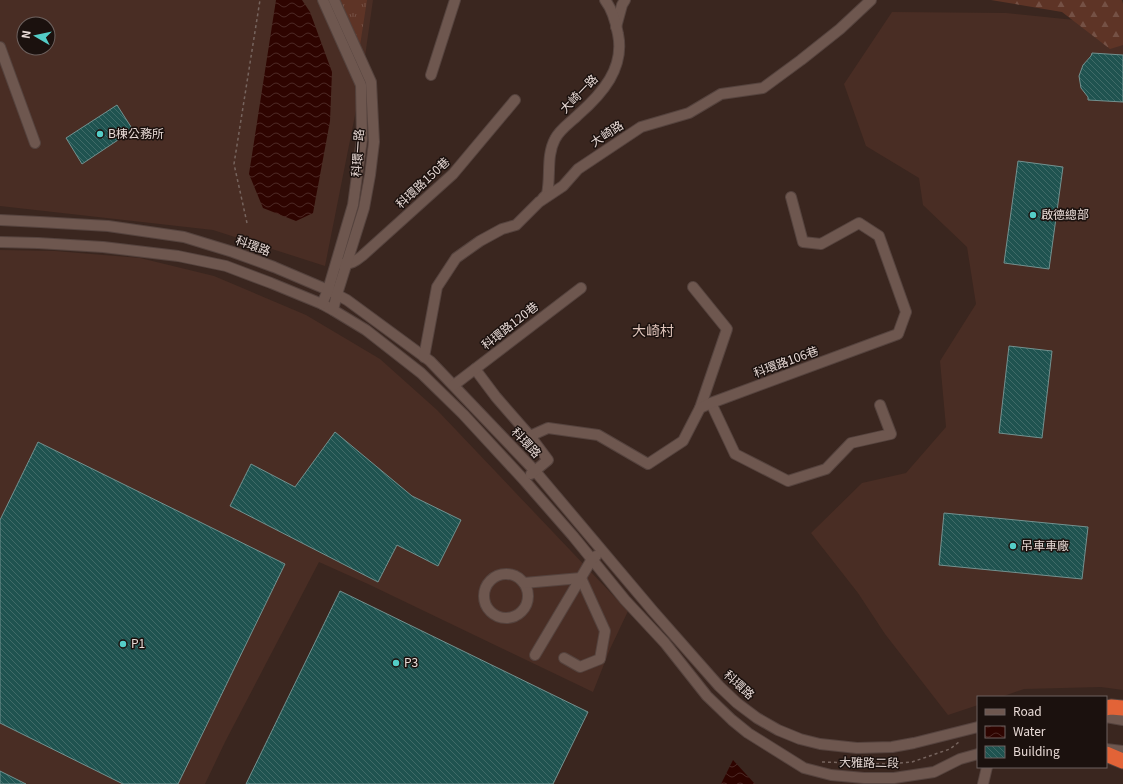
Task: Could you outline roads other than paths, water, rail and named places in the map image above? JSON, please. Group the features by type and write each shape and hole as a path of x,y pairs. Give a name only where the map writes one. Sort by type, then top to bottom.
{"highway":[{"path":"1107,708 1123,708"},
{"path":"1107,754 1123,761"}],"street":[{"name":"科環一路","path":"322,304 328,290 353,205 362,139 361,85 323,0"},
{"name":"科環一路","path":"333,310 364,208 374,142 371,82 334,0"},
{"path":"431,75 455,0"},
{"name":"大崎一路","path":"539,202 547,194 550,154 554,141 562,130 599,95 611,78 618,62 620,50 619,39 612,14 605,0"},
{"path":"616,27 622,5 625,0"},
{"name":"大崎路","path":"424,357 437,287 456,258 480,241 502,229 516,225 539,202 563,186 578,169 642,127 689,113 721,94 763,88 840,29 871,0"},
{"path":"0,48 34,143"},
{"name":"科環路150巷","path":"346,265 355,262 453,174 515,100"},
{"name":"科環路106巷","path":"700,408 898,334 906,312 879,236 858,223 821,244 803,242 791,197"},
{"name":"科環路","path":"0,220 108,226 184,237 233,252 337,294 430,360 535,471 719,686 737,703 757,718 787,734 800,739 828,745 857,748 892,747 914,744 977,727"},
{"path":"0,242 38,242 103,247 178,256 226,266 322,304 366,330 421,373 524,480 592,559"},
{"path":"336,263 346,265"},
{"path":"530,436 548,428 598,435 648,464 683,441 700,408 727,329 693,287"},
{"name":"科環路120巷","path":"454,385 581,288"},
{"path":"475,369 548,460 524,480"},
{"path":"711,403 735,454 788,481 826,469 851,443 891,434 880,405"},
{"path":"535,655 592,559 602,551"},
{"name":"大雅路二段","path":"592,559 707,696 748,733 804,768 830,775 895,781 934,772 960,759 977,754"},
{"path":"524,583 527,589 527,603 518,614 512,617 498,617 492,614 487,608 484,602 483,594 485,586 496,576 511,574 524,583 581,578"},
{"path":"564,658 580,667 600,659 605,631 581,578"},
{"path":"1107,701 1123,702"},
{"path":"1107,717 1123,720"},
{"path":"1107,749 1123,751"},
{"path":"983,784 987,768"}],"water":[{"path":"276,0 302,0 310,12 332,72 330,121 313,213 296,221 263,208 249,174"},
{"path":"733,760 755,784 721,784"}],"place":[{"name":"B棟公務所","path":"100,134"},
{"name":"啟德總部","path":"1033,215"},
{"name":"吊車車廠","path":"1013,546"},
{"name":"P1","path":"123,644"},
{"name":"P3","path":"396,663"}],"district":[{"name":"大崎村","path":"653,331"}]}
